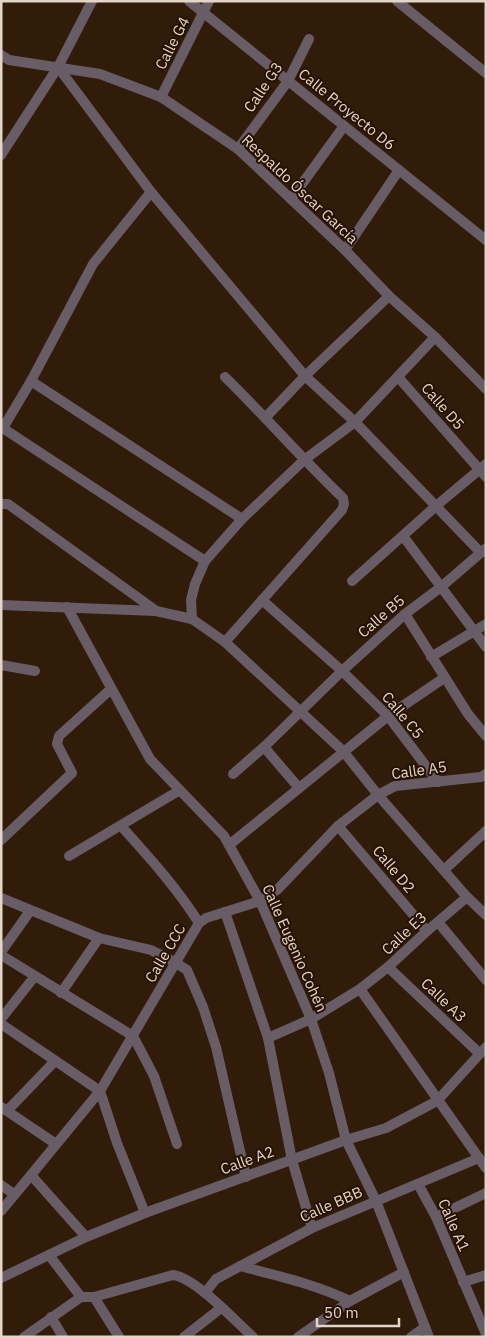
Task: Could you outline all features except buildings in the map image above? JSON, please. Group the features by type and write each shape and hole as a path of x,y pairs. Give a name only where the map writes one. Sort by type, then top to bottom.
{"street":[{"path":"1,155 58,67 92,1"},
{"name":"Calle Proyecto D6","path":"189,1 486,240"},
{"name":"Calle G4","path":"161,97 210,1"},
{"path":"397,1 486,73"},
{"name":"Calle G3","path":"238,149 288,81 308,39"},
{"name":"Respaldo Óscar García","path":"1,55 9,60 100,74 161,97 238,149 345,250 389,296 435,337 486,389"},
{"path":"58,67 151,192 305,376 355,422 436,506 483,550"},
{"path":"291,199 344,126"},
{"path":"345,250 399,170"},
{"path":"151,192 93,264 31,381 2,428 205,561"},
{"path":"265,418 305,376 389,296"},
{"path":"192,619 191,600 195,584 205,561 242,519 304,460 355,422 435,337"},
{"path":"224,377 343,498 344,504 342,510 225,642"},
{"name":"Calle D5","path":"398,377 484,470"},
{"path":"31,381 242,519"},
{"path":"352,582 436,506 484,470"},
{"path":"1,504 8,504 156,611"},
{"path":"403,536 440,587 476,631 486,647"},
{"name":"Calle B5","path":"233,774 405,614 483,550"},
{"name":"Calle C5","path":"262,600 342,671 388,716 438,782"},
{"path":"1,605 156,611 192,619 225,642 344,751 378,795 467,897 485,911"},
{"name":"Calle Eugenio Cohén","path":"67,607 150,759 207,816 224,836 260,901 311,1020 329,1073 346,1140 376,1201 427,1332"},
{"path":"405,614 444,678 468,714 486,736"},
{"path":"431,657 486,624"},
{"path":"1,665 34,671"},
{"path":"229,845 388,716 444,678"},
{"path":"1,840 72,772 56,744 59,736 111,689"},
{"path":"264,747 299,788"},
{"name":"Calle A5","path":"338,826 378,795 395,786 481,777 486,774"},
{"path":"69,856 180,790"},
{"path":"121,826 158,866 188,905 199,924"},
{"name":"Calle CCC","path":"1,1211 100,1091 199,924 206,918 260,901 278,889 338,826"},
{"name":"Calle D2","path":"338,826 427,931"},
{"path":"444,870 486,831"},
{"name":"Calle E3","path":"268,1038 311,1020 360,989 388,967 467,897"},
{"path":"1,898 99,938 151,950 176,962 187,970 211,1031 221,1065 246,1177"},
{"path":"30,911 1,954 61,993 134,1036 154,1076 177,1144"},
{"path":"224,912 268,1038 292,1160 312,1228"},
{"path":"438,922 486,980"},
{"path":"61,993 99,938"},
{"name":"Calle A3","path":"388,967 482,1050"},
{"path":"35,976 1,1023 100,1091 117,1143 145,1213"},
{"path":"360,989 437,1101 486,1168"},
{"name":"Calle A2","path":"1,1278 86,1237 145,1213 346,1140 386,1128 437,1101 482,1050"},
{"path":"55,1061 4,1109 56,1144"},
{"name":"Calle BBB","path":"205,1293 216,1279 312,1228 479,1158"},
{"path":"31,1175 86,1237"},
{"name":"Calle A1","path":"418,1184 436,1217 486,1334"},
{"path":"1,1186 14,1194"},
{"path":"436,1217 486,1193"},
{"path":"49,1255 80,1297"},
{"path":"240,1266 292,1279 329,1291 350,1302"},
{"path":"298,1337 350,1302 404,1272"},
{"path":"24,1337 80,1297 94,1297 173,1275 179,1276 205,1293 253,1337"},
{"path":"463,1282 486,1275"},
{"path":"94,1297 119,1337"},
{"path":"184,1337 221,1308"},
{"path":"51,1317 63,1337"},
{"path":"411,1337 427,1332"}]}
